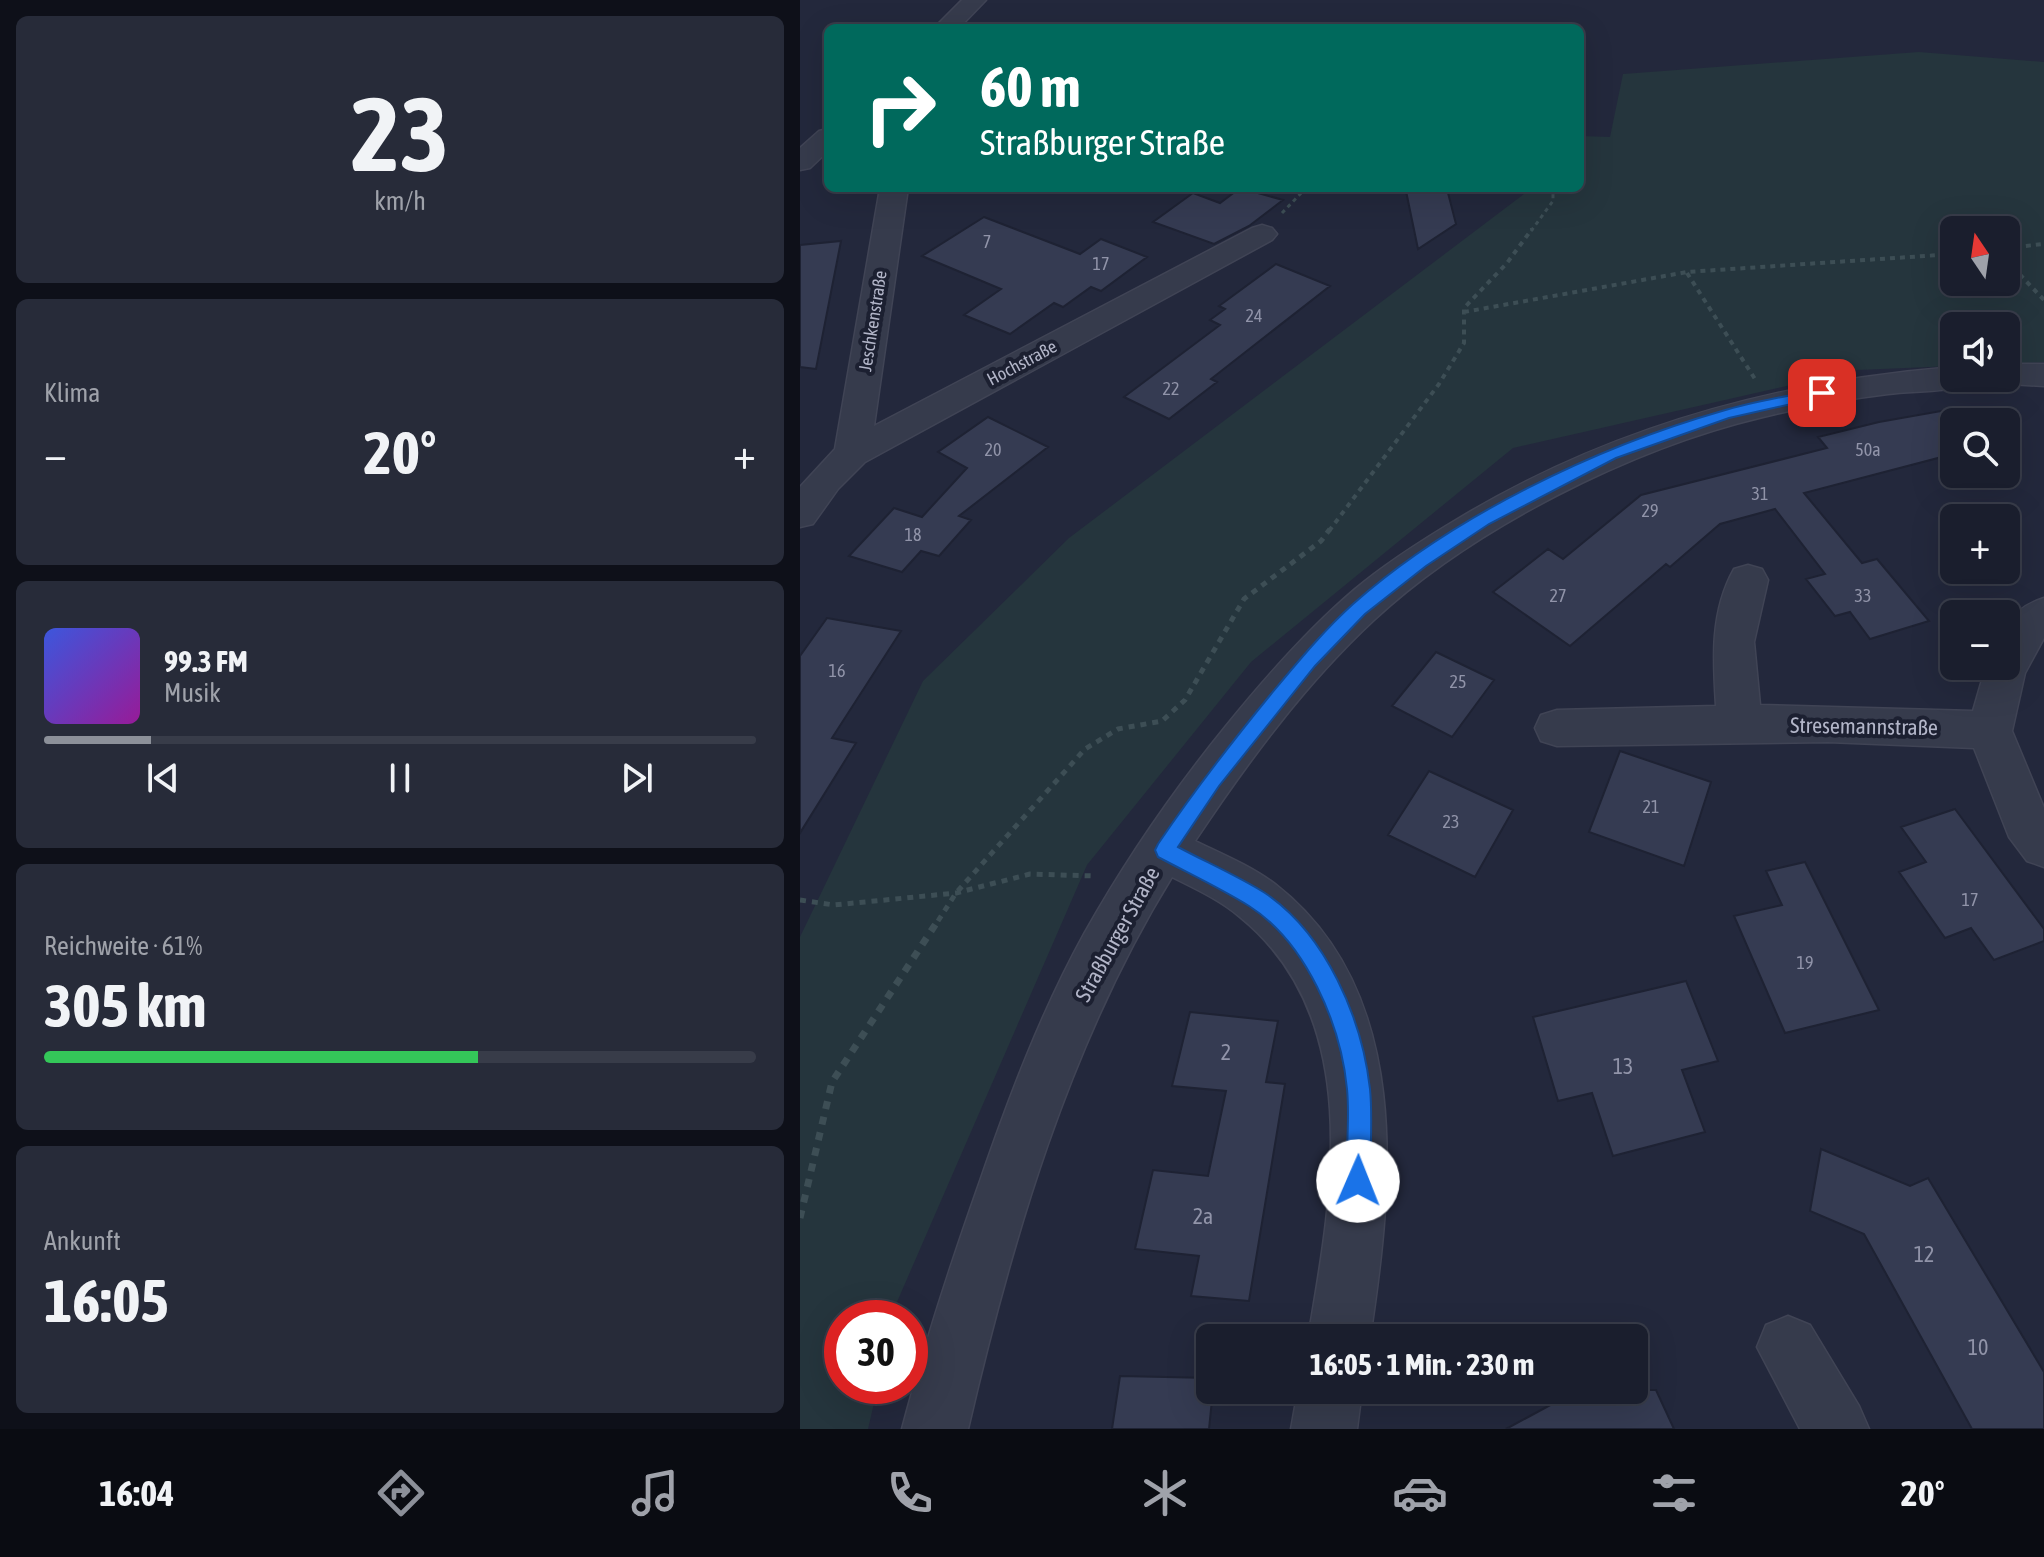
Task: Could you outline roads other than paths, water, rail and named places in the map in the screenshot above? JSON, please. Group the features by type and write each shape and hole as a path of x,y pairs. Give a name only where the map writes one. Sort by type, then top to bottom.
{"street":[{"path":"950,24 975,0"},
{"path":"800,162 824,141"},
{"name":"Jeschkenstraße","path":"852,453 893,192"},
{"name":"Hochstraße","path":"800,514 825,480 852,453 1262,234"},
{"path":"2020,375 2044,375"},
{"name":"Straßburger Straße","path":"935,1429 949,1370 1034,1105 1097,964 1154,866 1212,780 1309,661 1359,609 1420,562 1484,520 1611,454 1697,424 1772,403 1873,386 1940,379"},
{"path":"1739,723 1733,642 1748,580"},
{"path":"2044,614 2033,620 2004,672 1990,731 2026,822 2044,846"},
{"name":"Stresemannstraße","path":"1557,728 1739,723 1990,731"},
{"path":"1154,866 1259,901 1312,957 1332,994 1347,1034 1359,1090 1357,1212 1341,1324"},
{"path":"1788,1347 1836,1429"},
{"path":"1324,1429 1328,1404"}]}
